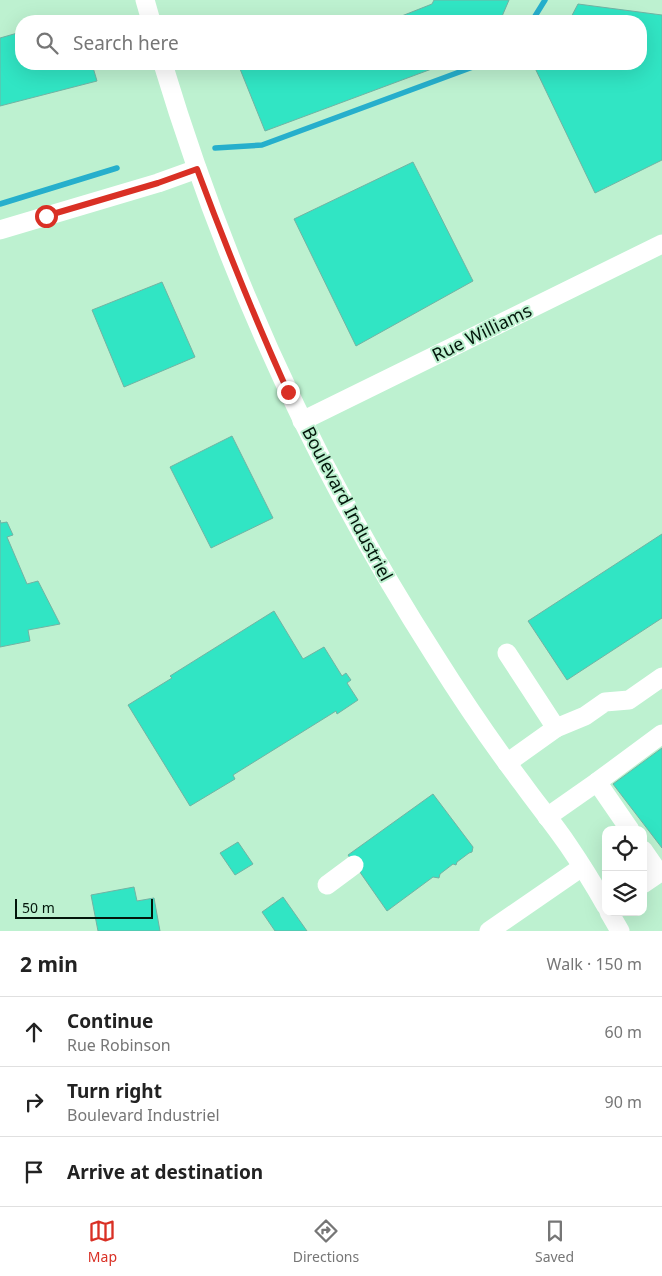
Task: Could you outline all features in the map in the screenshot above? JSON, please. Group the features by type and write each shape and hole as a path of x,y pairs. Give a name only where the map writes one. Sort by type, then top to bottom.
{"street":[{"path":"145,0 149,15"},
{"name":"Boulevard Industriel","path":"165,70 197,169 219,229 269,349 302,421 338,490 392,586 435,656 507,763 567,843 602,900"},
{"path":"0,230 158,183 197,169"},
{"name":"Rue Williams","path":"302,421 662,244"},
{"path":"507,653 556,728"},
{"path":"507,763 556,728 585,716 606,702 629,700 662,677"},
{"path":"547,817 662,734"},
{"path":"597,782 627,826"},
{"path":"647,855 661,872 647,881"},
{"path":"327,885 354,865"},
{"path":"490,931 582,867"},
{"path":"612,916 620,931"}],"building":[{"path":"434,0 509,0 503,15 404,15 432,4"},
{"path":"578,4 662,15 662,160 595,193 536,70 647,70 647,15 572,15"},
{"path":"15,34 15,70 94,70 97,81 0,106 0,38"},
{"path":"240,70 429,70 265,131"},
{"path":"413,162 473,281 356,346 294,219"},
{"path":"162,282 195,357 124,387 92,310"},
{"path":"232,436 273,518 211,548 170,467"},
{"path":"0,520 1,523 7,522 13,535 7,537 27,584 38,581 60,624 28,630 30,641 0,647"},
{"path":"662,534 662,618 567,680 528,621"},
{"path":"274,611 303,659 324,647 342,676 346,673 351,680 347,683 358,700 337,714 336,711 233,775 235,779 190,806 128,705 172,678 170,676"},
{"path":"662,748 662,848 647,826 613,784"},
{"path":"433,794 473,847 472,852 457,862 456,865 453,864 440,874 439,878 433,877 387,911 348,855"},
{"path":"238,842 253,864 235,875 220,853"},
{"path":"134,887 137,901 154,898 160,931 98,931 91,895"},
{"path":"283,897 307,931 275,931 262,912"}],"waterway":[{"path":"536,15 545,0"},
{"path":"215,148 262,145 465,70"},
{"path":"0,204 117,168"}],"route":[{"path":"46,216 158,183 197,169 219,229 288,392"}]}
